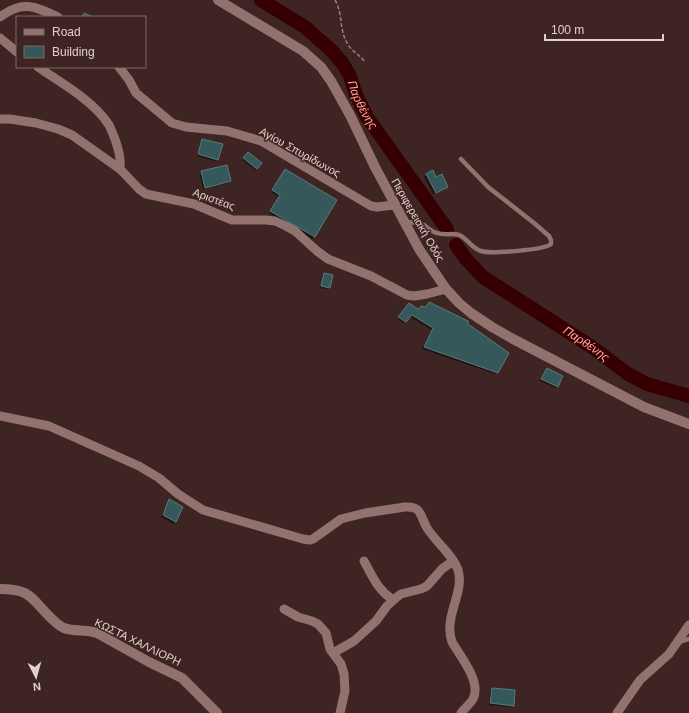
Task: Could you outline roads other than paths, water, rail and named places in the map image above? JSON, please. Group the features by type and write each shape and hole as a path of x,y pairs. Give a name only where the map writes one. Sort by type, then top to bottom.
{"main road":[{"name":"Περιφερειακή Οδός","path":"218,0 304,52 321,68 331,81 350,115 394,205 419,249 446,289 471,314 492,328 644,407 689,424"},
{"name":"ΚΩΣΤΑ ΧΑΛΛΙΟΡΗ","path":"0,589 17,589 22,591 33,599 57,624 64,628 97,633 149,662 182,678 206,704 217,713"}],"street":[{"path":"0,17 12,7 21,4 32,6 56,16"},
{"path":"0,38 16,51"},
{"path":"39,68 92,105 101,115 111,129 118,147 120,169"},
{"name":"Αγίου Σπυρίδωνος","path":"120,68 129,80 136,93 172,123 186,127 223,130 260,142 371,206 377,207 394,205"},
{"name":"Αριστέας","path":"0,119 36,123 66,132 80,140 120,169 143,192 151,195 194,204 232,220 275,221 295,232 328,259 371,276 407,295 414,296 446,289"},
{"path":"0,416 49,426 139,466 160,478 178,494 203,510 303,539 313,539 341,520 354,515 405,506 412,507 421,513 427,528 453,561 458,570 459,579 449,623 450,636 452,642 472,674 476,687 474,698 461,713"},
{"path":"364,561 377,586 384,594 393,600"},
{"path":"333,653 354,641 376,622 393,600 401,594 427,586 442,569 453,561"},
{"path":"284,609 318,624 326,633 329,646 341,664 345,679 345,691 340,713"},
{"path":"617,713 640,680 669,654 689,625"}],"lane":[{"path":"404,222 423,225 436,233 462,236 476,249 481,251 494,252 536,249 548,247 551,244 549,236 488,187 461,159"},
{"path":"678,642 689,639"}],"waterway":[{"name":"Παρθένης","path":"261,0 305,27 333,52 343,64 350,76 356,95 367,117 447,229"},
{"name":"Παρθένης","path":"456,245 466,259 483,277 592,347 628,374 647,384 689,396"}]}
